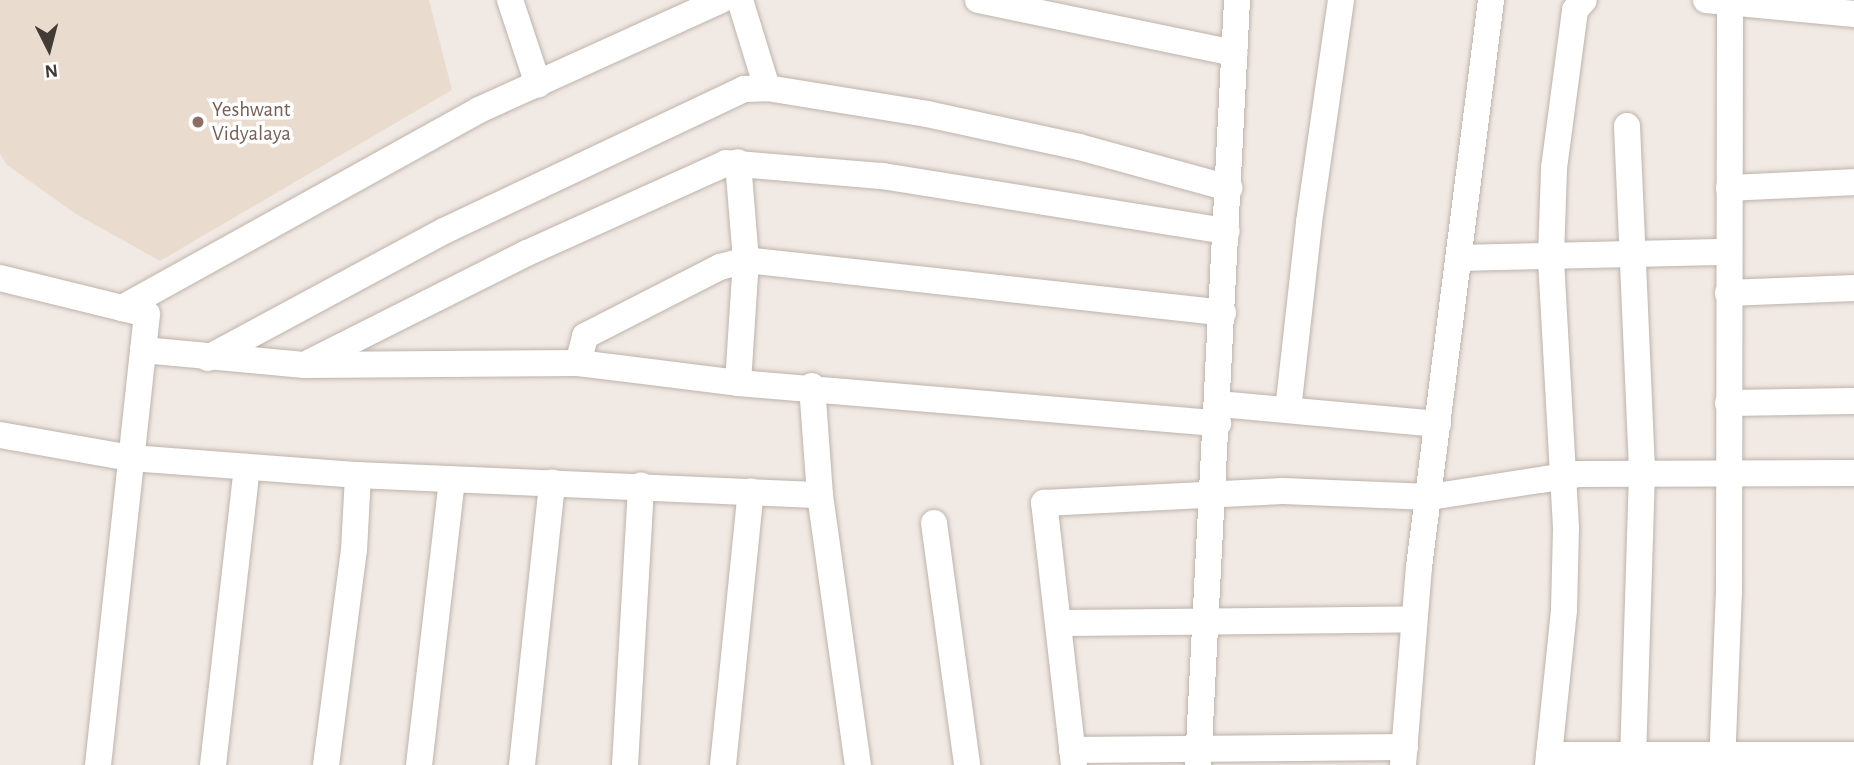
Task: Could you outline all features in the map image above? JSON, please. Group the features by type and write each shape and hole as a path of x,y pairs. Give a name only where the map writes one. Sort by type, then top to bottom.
{"street":[{"path":"510,0 538,84"},
{"path":"122,308 479,110 724,0 767,88"},
{"path":"978,0 1235,53"},
{"path":"1199,756 1219,414 1237,0"},
{"path":"1288,410 1309,222 1341,0"},
{"path":"1491,0 1430,497 1414,619 1404,756 1073,757 1044,503 1213,498 1283,491 1430,497 1565,475 1854,473"},
{"path":"1584,0 1575,10 1560,110 1552,256 1565,475 1564,610 1549,760 1722,761 1854,755"},
{"path":"1722,761 1728,473 1729,188 1722,0 1854,14"},
{"path":"208,358 444,231 589,160 744,89 767,88 1054,141 1229,188"},
{"path":"1627,125 1642,473 1634,760"},
{"path":"738,162 746,260 738,383"},
{"path":"304,365 527,253 726,163 882,176 1227,231"},
{"path":"1729,188 1854,182"},
{"path":"1459,258 1728,252"},
{"path":"578,363 585,336 720,267 746,260 1223,313"},
{"path":"0,278 147,314 98,765"},
{"path":"1728,293 1854,288"},
{"path":"143,350 304,365 578,363 738,383 1219,414 1288,410 1438,424"},
{"path":"811,386 820,495 858,765"},
{"path":"1728,403 1854,401"},
{"path":"0,435 131,458 247,467 452,481 641,485 820,495"},
{"path":"213,765 247,467"},
{"path":"326,765 354,550 358,475"},
{"path":"419,765 452,481"},
{"path":"522,765 552,483"},
{"path":"625,765 641,485"},
{"path":"723,765 751,491"},
{"path":"934,523 967,765"},
{"path":"1058,623 1206,619 1414,619"}],"shaded area":[{"name":"Yeshwant Vidyalaya","path":"0,0 429,0 452,90 160,261 76,214 7,165 0,154"}],"place":[{"name":"Yeshwant Vidyalaya","path":"198,122"}]}
